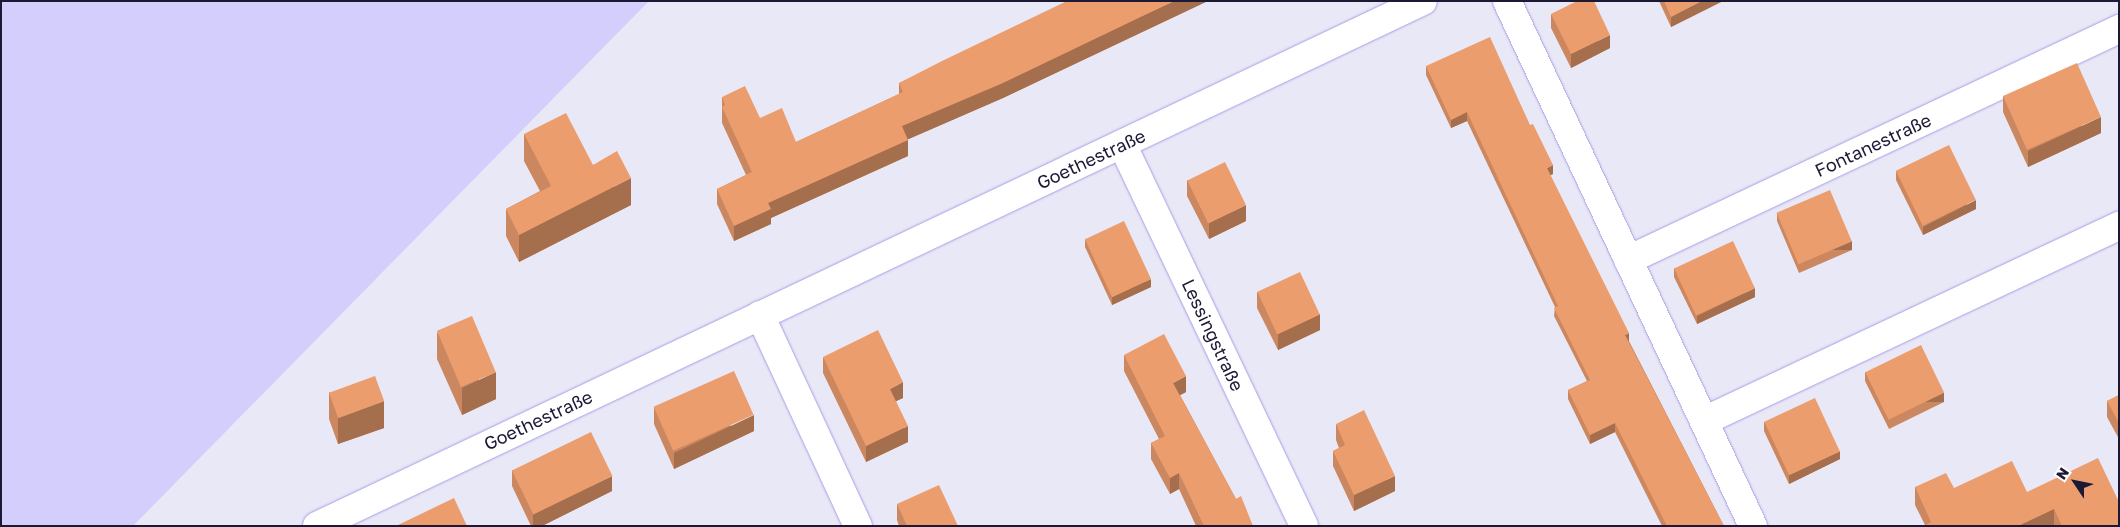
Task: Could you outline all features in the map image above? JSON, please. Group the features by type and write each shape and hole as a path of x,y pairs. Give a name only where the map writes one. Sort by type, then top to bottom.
{"street":[{"name":"Goethestraße","path":"317,526 1423,1"},
{"path":"1507,1 1753,526"},
{"name":"Fontanestraße","path":"1628,260 2119,29"},
{"name":"Lessingstraße","path":"1122,144 1304,526"},
{"path":"1704,421 2119,226"},
{"path":"760,315 858,526"}],"shaded area":[{"path":"1,1 649,1 133,526 1,526"}],"building":[{"path":"1067,1 1174,1 1003,83 902,126 908,140 768,203 771,209 734,226 717,189 752,172 722,107 725,105 722,97 745,86 760,118 782,108 796,142 903,92 899,83"},
{"path":"1577,1 1594,1 1610,35 1571,54 1551,14"},
{"path":"1664,1 1702,1 1671,17"},
{"path":"1490,37 1530,125 1533,124 1553,165 1547,168 1629,333 1625,335 1724,526 1667,526 1615,423 1590,435 1568,390 1590,380 1554,308 1558,306 1467,112 1451,120 1426,66"},
{"path":"2077,63 2101,117 2027,150 2003,96"},
{"path":"566,113 593,165 617,151 631,178 519,235 506,209 551,186 524,134"},
{"path":"1949,145 1976,200 1923,226 1896,171"},
{"path":"1225,162 1246,205 1208,224 1187,180"},
{"path":"1830,190 1852,242 1798,264 1777,213"},
{"path":"1124,221 1151,279 1112,297 1085,239"},
{"path":"1733,241 1755,288 1696,316 1674,268"},
{"path":"1300,272 1320,315 1277,334 1257,292"},
{"path":"472,316 496,372 461,387 437,331"},
{"path":"878,330 903,382 890,389 908,426 866,446 823,357"},
{"path":"1164,334 1186,376 1173,383 1236,499 1241,496 1253,526 1204,526 1179,473 1170,478 1151,443 1165,436 1124,355"},
{"path":"1921,345 1944,393 1889,420 1865,372"},
{"path":"734,371 754,415 673,451 654,407"},
{"path":"375,376 384,401 338,418 329,393"},
{"path":"2119,395 2119,423 2107,401"},
{"path":"1815,398 1840,451 1789,475 1764,422"},
{"path":"1364,410 1395,476 1354,495 1333,451 1345,445 1336,424"},
{"path":"591,432 612,476 533,515 512,471"},
{"path":"2098,458 2119,502 2119,526 2062,526 2054,509 2018,526 1924,526 1931,522 1915,487 1946,473 1954,488 2012,461 2027,492"},
{"path":"939,485 958,526 907,526 897,504"},
{"path":"454,498 467,526 396,526"}]}
